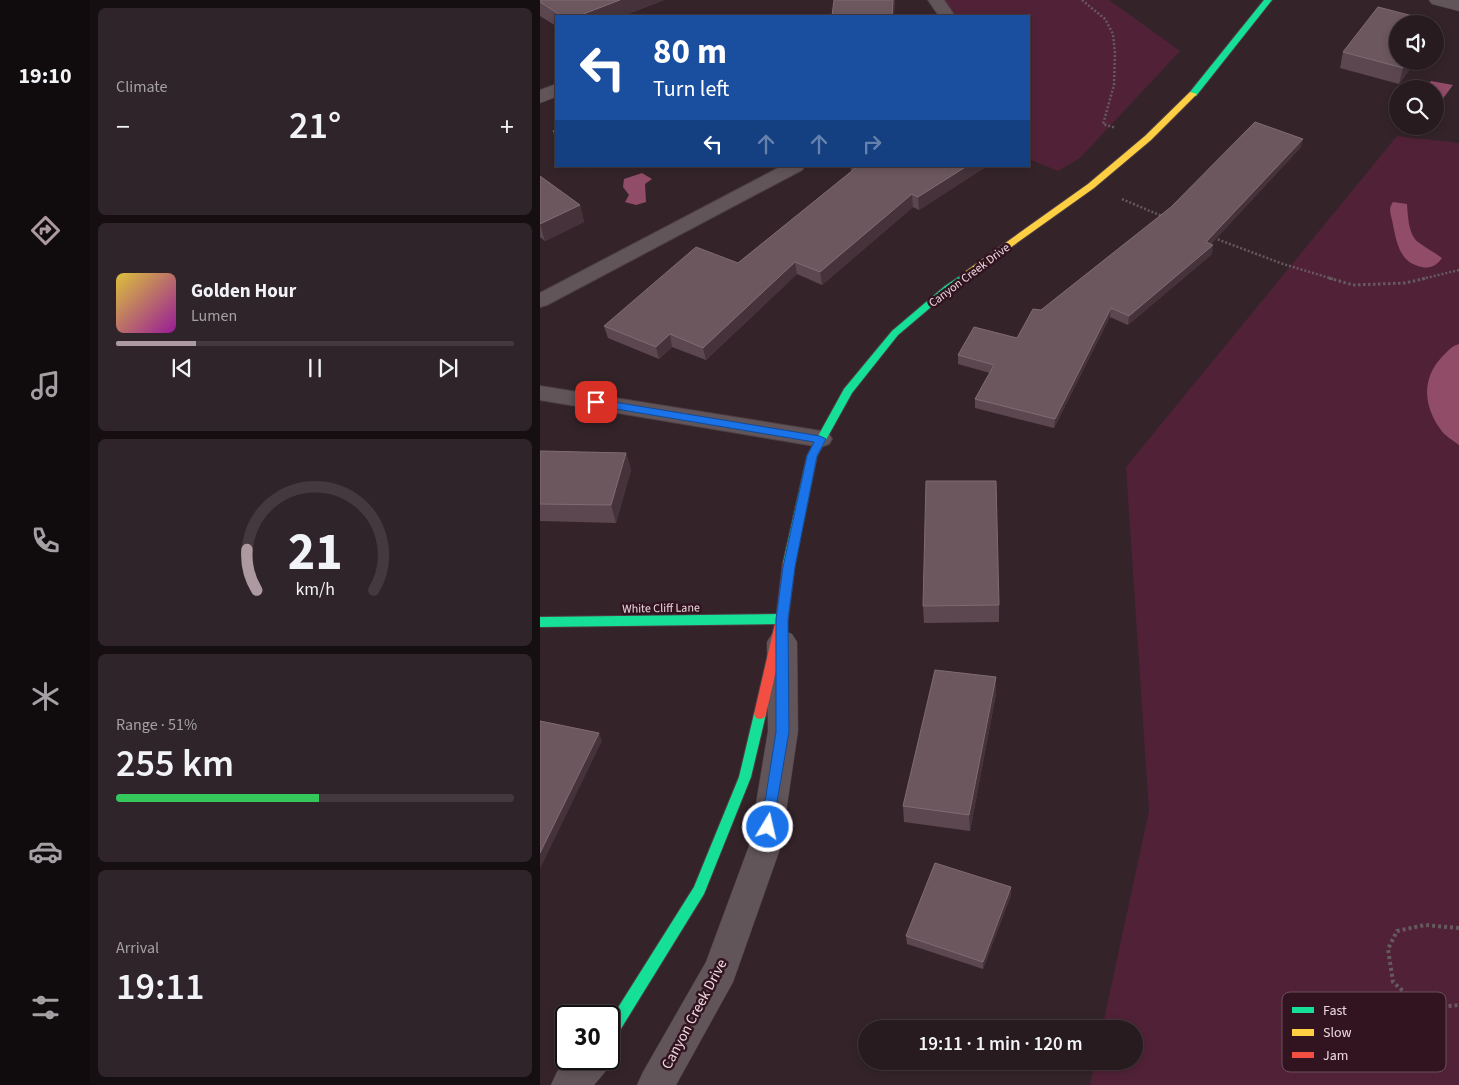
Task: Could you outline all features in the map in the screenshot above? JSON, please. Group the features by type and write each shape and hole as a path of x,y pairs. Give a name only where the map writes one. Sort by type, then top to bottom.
{"street":[{"name":"Canyon Creek Drive","path":"620,1017 699,890 745,778 782,619 791,550 812,456 848,390 895,333 948,288 1091,186 1148,138 1194,93 1268,0"},
{"path":"1438,0 1459,6"},
{"path":"540,98 555,90"},
{"name":"Canyon Creek Drive","path":"656,1085 721,970 765,846 783,732 782,619"},
{"name":"White Cliff Lane","path":"540,622 782,619"},
{"path":"570,1085 583,1070"}],"lane":[{"path":"936,0 946,15"},
{"path":"540,300 794,167"},
{"path":"540,393 820,439"}],"path":[{"path":"1082,0 1103,18 1111,28 1116,72 1110,101 1103,115 1103,124 1148,138"},
{"path":"1091,186 1169,219"},
{"path":"1212,237 1283,264 1353,285 1405,283 1459,270"},
{"path":"1404,992 1393,982 1388,949 1397,930 1425,925 1459,928"},
{"path":"1446,1007 1459,1005"}],"shaded area":[{"path":"941,0 1109,0 1180,51 1080,158 1058,171 1030,159 1030,15 952,15"},
{"path":"1444,83 1453,85 1444,97"},
{"path":"1397,136 1459,143 1459,1085 1090,1085 1093,1070 1143,1070 1143,1020 1104,1020 1149,811 1126,467"},
{"path":"642,173 652,179 645,184 646,202 636,205 625,202 629,195 623,187 624,179"},
{"path":"1393,202 1407,204 1412,234 1418,242 1442,258 1436,264 1431,267 1422,267 1415,265 1404,257 1398,246 1390,213"},
{"path":"1459,344 1459,445 1441,430 1435,421 1428,403 1427,394 1430,375 1435,366 1449,350"}],"building":[{"path":"540,0 620,0 581,15 560,15 540,2"},
{"path":"834,0 893,0 892,15 832,15"},
{"path":"1378,7 1409,15 1389,15 1389,64 1343,52"},
{"path":"1255,122 1303,139 1206,242 1213,245 1129,316 1111,308 1055,419 975,399 994,365 958,355 974,327 1017,338 1033,309 1041,310 1171,207"},
{"path":"857,167 965,167 918,197 912,194 820,272 795,262 703,348 670,334 656,347 604,326 696,247 738,263"},
{"path":"540,176 580,205 540,224"},
{"path":"540,451 626,453 611,505 540,504"},
{"path":"926,481 996,481 999,605 923,606"},
{"path":"935,670 996,677 969,815 903,806"},
{"path":"540,721 599,733 540,853"},
{"path":"935,863 1011,887 983,962 906,936"}],"traffic: fast":[{"path":"1193,94 1268,0"},
{"path":"789,563 812,456 848,391 895,333 948,288 969,273"},
{"path":"540,622 782,619"},
{"path":"620,1017 699,890 745,777 760,714"}],"traffic: slow":[{"path":"969,273 1091,186 1148,138 1193,94"}],"traffic: jam":[{"path":"760,714 782,619 789,563"}],"route":[{"path":"596,402 820,439 812,456 791,550 782,619 783,732 768,827"}]}
